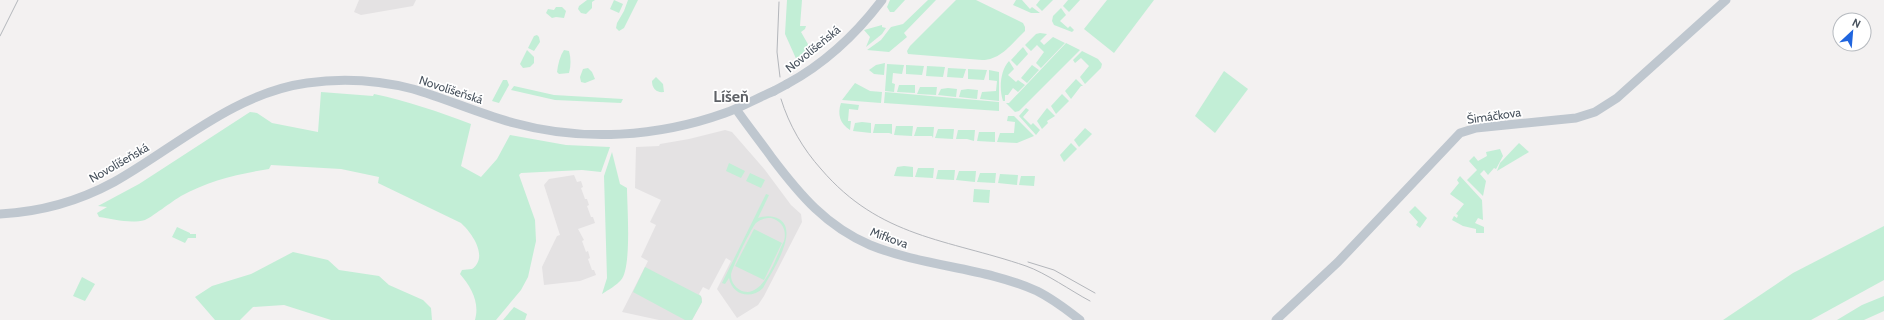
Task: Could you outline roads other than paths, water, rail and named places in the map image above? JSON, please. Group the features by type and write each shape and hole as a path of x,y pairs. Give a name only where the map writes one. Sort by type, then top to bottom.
{"street":[{"name":"Novolíšeňská","path":"0,214 37,209 90,194 141,166 240,105 272,91 306,83 350,80 391,84 423,92 515,123 550,130 582,134 632,134 696,122 736,109 804,75 839,46 882,0"},
{"name":"Šimáčkova","path":"1276,320 1354,247 1460,134 1476,128 1576,118 1594,112 1617,98 1726,0"},
{"name":"Mifkova","path":"736,109 795,187 815,209 842,230 870,244 895,254 1001,279 1028,288 1052,299 1080,320"}],"tram line":[{"path":"0,36 18,0"},
{"path":"779,2 777,52 780,77"},
{"path":"781,99 792,127 814,161 844,192 867,209 891,223 916,233 1034,269 1090,301"},
{"path":"1028,262 1054,270 1095,293"}],"district":[{"name":"Líšeň","path":"731,96"}]}
